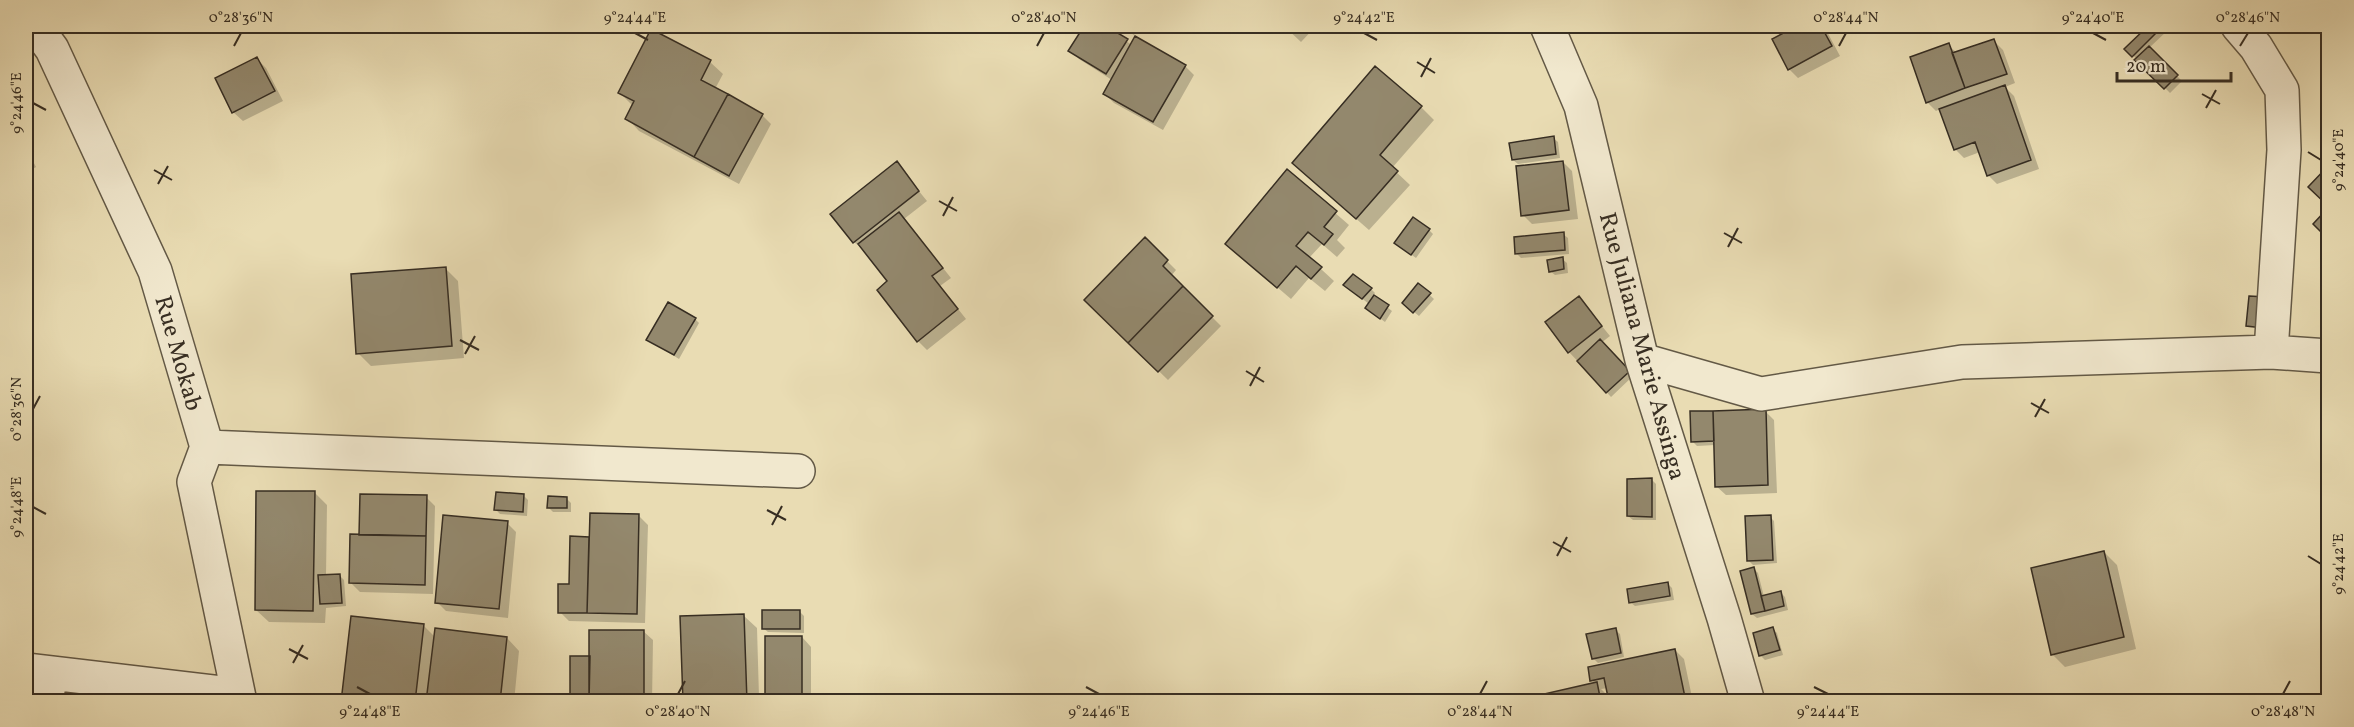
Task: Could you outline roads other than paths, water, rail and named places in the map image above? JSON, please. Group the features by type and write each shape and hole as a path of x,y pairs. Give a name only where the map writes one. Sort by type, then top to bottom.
{"street":[{"name":"Rue Mokab","path":"35,26 52,49 155,271 207,447"},
{"name":"Rue Juliana Marie Assinga","path":"1547,26 1581,106 1642,360 1724,618 1748,702"},
{"path":"2238,26 2256,47 2282,90 2284,150 2271,352"},
{"path":"1642,360 1761,394 1962,362 2271,352 2328,356"},
{"path":"41,681 239,698 194,482 207,447 798,471"}]}
